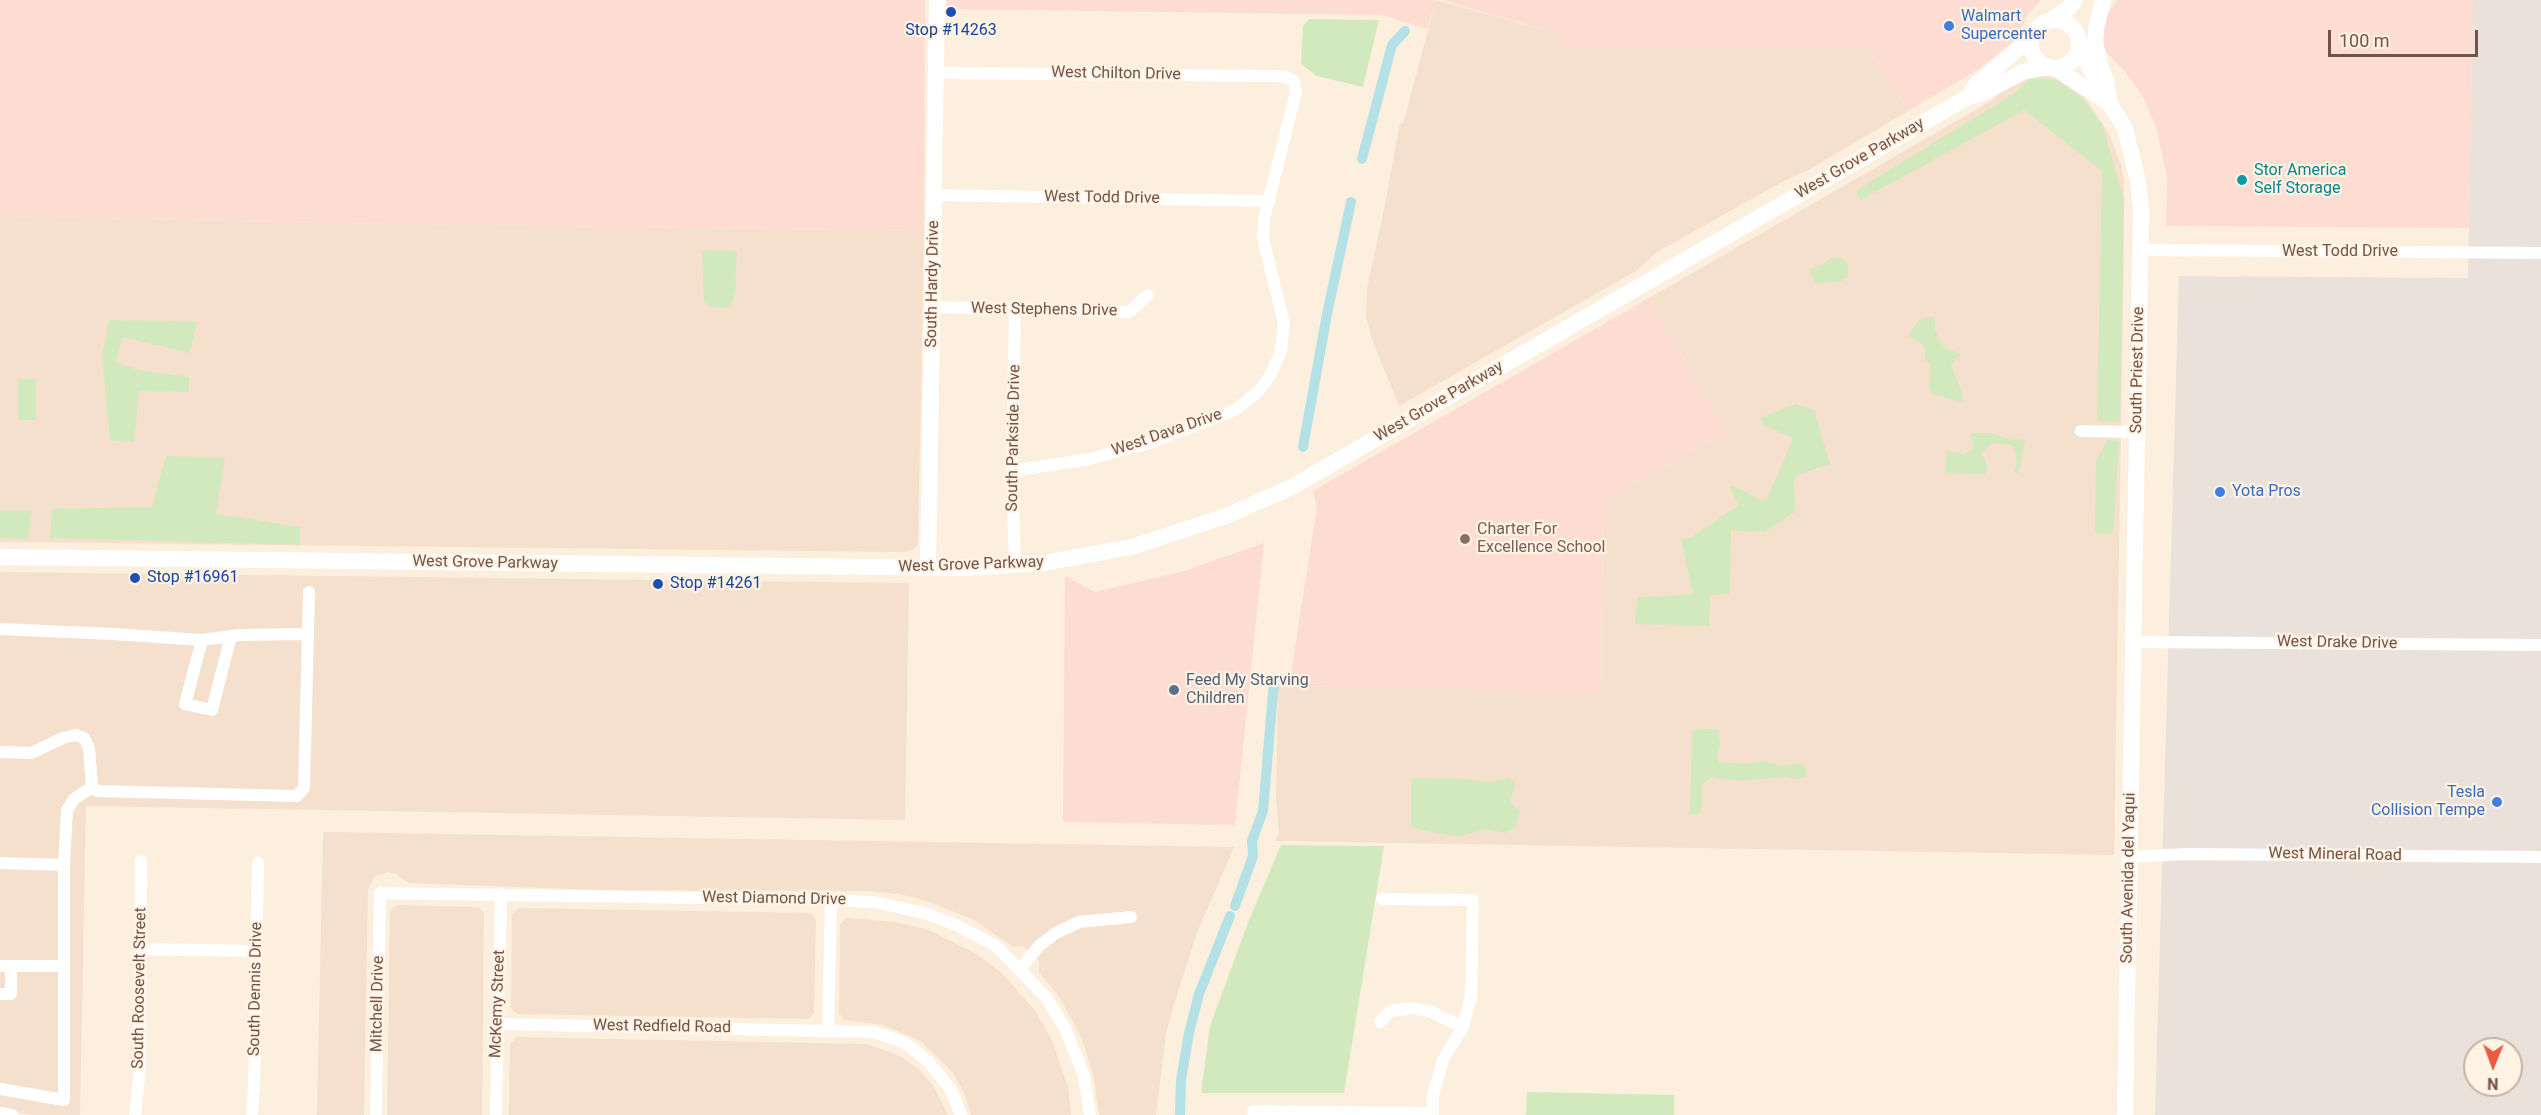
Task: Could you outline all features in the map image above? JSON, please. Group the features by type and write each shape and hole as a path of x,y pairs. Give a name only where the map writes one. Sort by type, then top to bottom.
{"street":[{"name":"South Hardy Drive","path":"928,568 937,0"},
{"path":"2075,0 2069,8 2043,24 2033,36 2031,43 2035,57 2115,110"},
{"path":"2051,67 2069,64 2078,52 2079,41 2096,0"},
{"path":"2103,0 2097,24 2097,54 2102,73 2112,91 2115,110"},
{"path":"2050,21 2064,22 2075,31 2079,41"},
{"name":"West Grove Parkway","path":"1968,96 1975,86 2033,36"},
{"name":"South Priest Drive","path":"2079,41 2090,69 2108,93 2125,128 2139,182 2140,250 2133,642"},
{"name":"West Grove Parkway","path":"4,558 928,568 1015,566 1075,559 1154,541 1226,516 1297,484 1968,96 1981,94 2023,72 2051,67"},
{"name":"West Chilton Drive","path":"936,72 1276,76 1294,81"},
{"name":"West Dava Drive","path":"1012,471 1090,459 1153,442 1235,410 1259,391 1271,374 1281,351 1284,324 1263,238 1264,219 1294,100 1294,81"},
{"name":"West Todd Drive","path":"934,195 1269,201"},
{"name":"West Todd Drive","path":"2140,250 2541,253"},
{"name":"West Stephens Drive","path":"933,307 1129,312 1148,295"},
{"name":"South Parkside Drive","path":"1015,309 1012,471 1015,566"},
{"path":"2081,431 2137,432"},
{"path":"0,752 31,753 63,738 76,735 84,738 89,748 92,787 97,791 297,796 304,788 309,592"},
{"path":"0,629 113,633 202,640 231,636 308,634"},
{"path":"202,640 185,704 212,710 231,636"},
{"name":"West Drake Drive","path":"2133,642 2541,645"},
{"name":"South Avenida del Yaqui","path":"2125,1115 2133,642"},
{"path":"0,1089 64,1100 64,865 69,804 92,787"},
{"name":"West Mineral Road","path":"2130,857 2187,854 2541,857"},
{"name":"South Roosevelt Street","path":"135,1115 140,1070 141,861"},
{"path":"0,863 64,865"},
{"name":"South Dennis Drive","path":"252,1115 258,863"},
{"name":"West Diamond Drive","path":"380,893 874,902 928,914 956,925 996,946 1020,969"},
{"name":"Mitchell Drive","path":"376,1115 380,893"},
{"name":"McKemy Street","path":"496,1115 501,894"},
{"path":"1253,1111 1433,1114 1433,1095 1443,1060 1463,1027 1471,996 1473,900 1382,899"},
{"path":"828,1030 831,900"},
{"path":"1090,1115 1084,1076 1065,1028 1046,997 1020,969 1040,945 1056,933 1078,922 1131,916"},
{"path":"140,949 257,951"},
{"path":"0,994 11,994 5,966 64,966"},
{"path":"1380,1022 1390,1011 1413,1008 1431,1012 1463,1027"},
{"name":"West Redfield Road","path":"497,1024 873,1032 904,1042 928,1060 951,1089 961,1115"},
{"path":"0,1113 12,1115"}],"shaded area":[{"path":"0,0 925,0 924,231 0,216"},
{"path":"947,0 1436,0 1427,29 1382,15 947,9"},
{"path":"1436,0 1559,34 1567,49 1868,49 1908,111 1812,168 1782,182 1657,252 1636,271 1399,406 1373,342 1366,317 1367,289 1400,123 1403,124"},
{"path":"1442,0 2041,0 2028,14 2016,39 1979,69 1908,111 1868,49 1567,49 1559,34"},
{"path":"2117,0 2473,0 2469,228 2166,226 2167,176 2156,127 2143,97 2125,71 2092,38"},
{"path":"2473,0 2541,0 2541,1115 2155,1115 2179,276 2468,278"},
{"path":"2034,74 2064,79 2084,96 2108,132 2121,165 2124,181 2114,855 1275,841 1279,832 1276,797 1278,686 1601,691 1603,502 1726,432 1649,298"},
{"path":"0,216 924,231 918,544 913,550 904,552 0,542"},
{"path":"1649,298 1726,432 1603,502 1601,692 1289,686 1317,507 1313,491"},
{"path":"1264,543 1235,825 1063,822 1065,576 1095,592 1181,572"},
{"path":"0,572 909,583 905,820 86,806 80,1115 33,1115 0,1108"},
{"path":"323,832 1234,847 1197,933 1173,1008 1166,1034 1156,1115 1099,1115 1094,1078 1082,1039 1060,998 1039,972 1039,961 1023,946 1013,947 974,920 930,902 899,894 867,891 598,890 409,883 396,874 387,872 374,877 368,889 364,1115 317,1115"},
{"path":"397,905 478,907 484,913 482,1115 387,1115 390,911"},
{"path":"519,908 810,913 816,920 814,1013 809,1019 517,1014 511,1008 512,914"},
{"path":"846,918 896,922 929,930 975,953 1002,973 1035,1011 1052,1040 1068,1087 1071,1115 971,1115 964,1092 950,1069 920,1041 883,1025 844,1020 839,1013 840,925"},
{"path":"517,1037 867,1044 900,1056 919,1069 934,1087 948,1115 509,1115 510,1044"}],"green space":[{"path":"1309,19 1379,20 1363,87 1317,76 1301,64 1303,26"},
{"path":"2028,79 2057,80 2083,99 2102,124 2124,200 2120,422 2097,421 2102,171 2024,110 1861,200 1855,191 2015,93"},
{"path":"702,250 737,251 735,292 732,303 725,308 710,307 704,302"},
{"path":"1831,258 1845,260 1848,265 1848,277 1839,282 1816,283 1808,270 1822,265"},
{"path":"1935,317 1935,330 1940,342 1947,349 1961,354 1951,365 1962,393 1963,402 1932,394 1929,388 1930,363 1925,360 1924,345 1908,336 1919,320"},
{"path":"109,320 197,322 190,353 122,337 116,362 138,370 189,377 189,392 139,391 134,442 110,440 102,357"},
{"path":"18,379 36,379 36,420 18,420"},
{"path":"1795,404 1814,410 1830,464 1797,475 1794,481 1796,511 1764,532 1731,530 1730,594 1710,595 1709,626 1635,624 1637,598 1693,594 1681,539 1693,536 1739,505 1730,488 1732,485 1763,501 1768,497 1793,438 1764,425 1760,418"},
{"path":"1971,433 1991,433 2009,439 2025,440 2019,473 2013,472 2017,463 2014,447 2009,444 1992,443 1981,453 1988,466 1986,474 1945,473 1947,450 1963,454 1973,449"},
{"path":"2108,440 2119,441 2113,534 2095,533 2096,460"},
{"path":"166,456 225,458 216,514 300,527 300,545 50,538 52,509 152,507"},
{"path":"0,511 32,511 28,539 0,538"},
{"path":"1718,729 1720,744 1717,756 1719,762 1746,764 1764,761 1780,766 1801,763 1807,771 1806,776 1797,779 1786,777 1737,781 1712,777 1702,784 1702,810 1699,814 1690,814 1692,731"},
{"path":"1413,778 1490,782 1508,778 1514,781 1515,785 1510,800 1514,807 1520,810 1516,827 1505,833 1486,829 1458,837 1413,828 1411,824 1411,780"},
{"path":"1281,845 1384,846 1344,1093 1201,1093 1210,1026 1249,920"},
{"path":"1527,1092 1674,1095 1674,1115 1526,1115"}],"waterway":[{"path":"1362,159 1392,45 1405,31"},
{"path":"1303,447 1327,314 1351,202"},
{"path":"1235,906 1253,856 1252,841 1263,811 1274,681"},
{"path":"1180,1115 1181,1080 1189,1033 1199,994 1230,916"}],"place":[{"name":"Stop #14263","path":"951,12"},
{"name":"Walmart Supercenter","path":"1949,26"},
{"name":"Stor America Self Storage","path":"2242,180"},
{"name":"Yota Pros","path":"2220,492"},
{"name":"Charter For Excellence School","path":"1465,539"},
{"name":"Stop #16961","path":"135,578"},
{"name":"Stop #14261","path":"658,584"},
{"name":"Feed My Starving Children","path":"1174,690"},
{"name":"Tesla Collision Tempe","path":"2497,802"}]}
